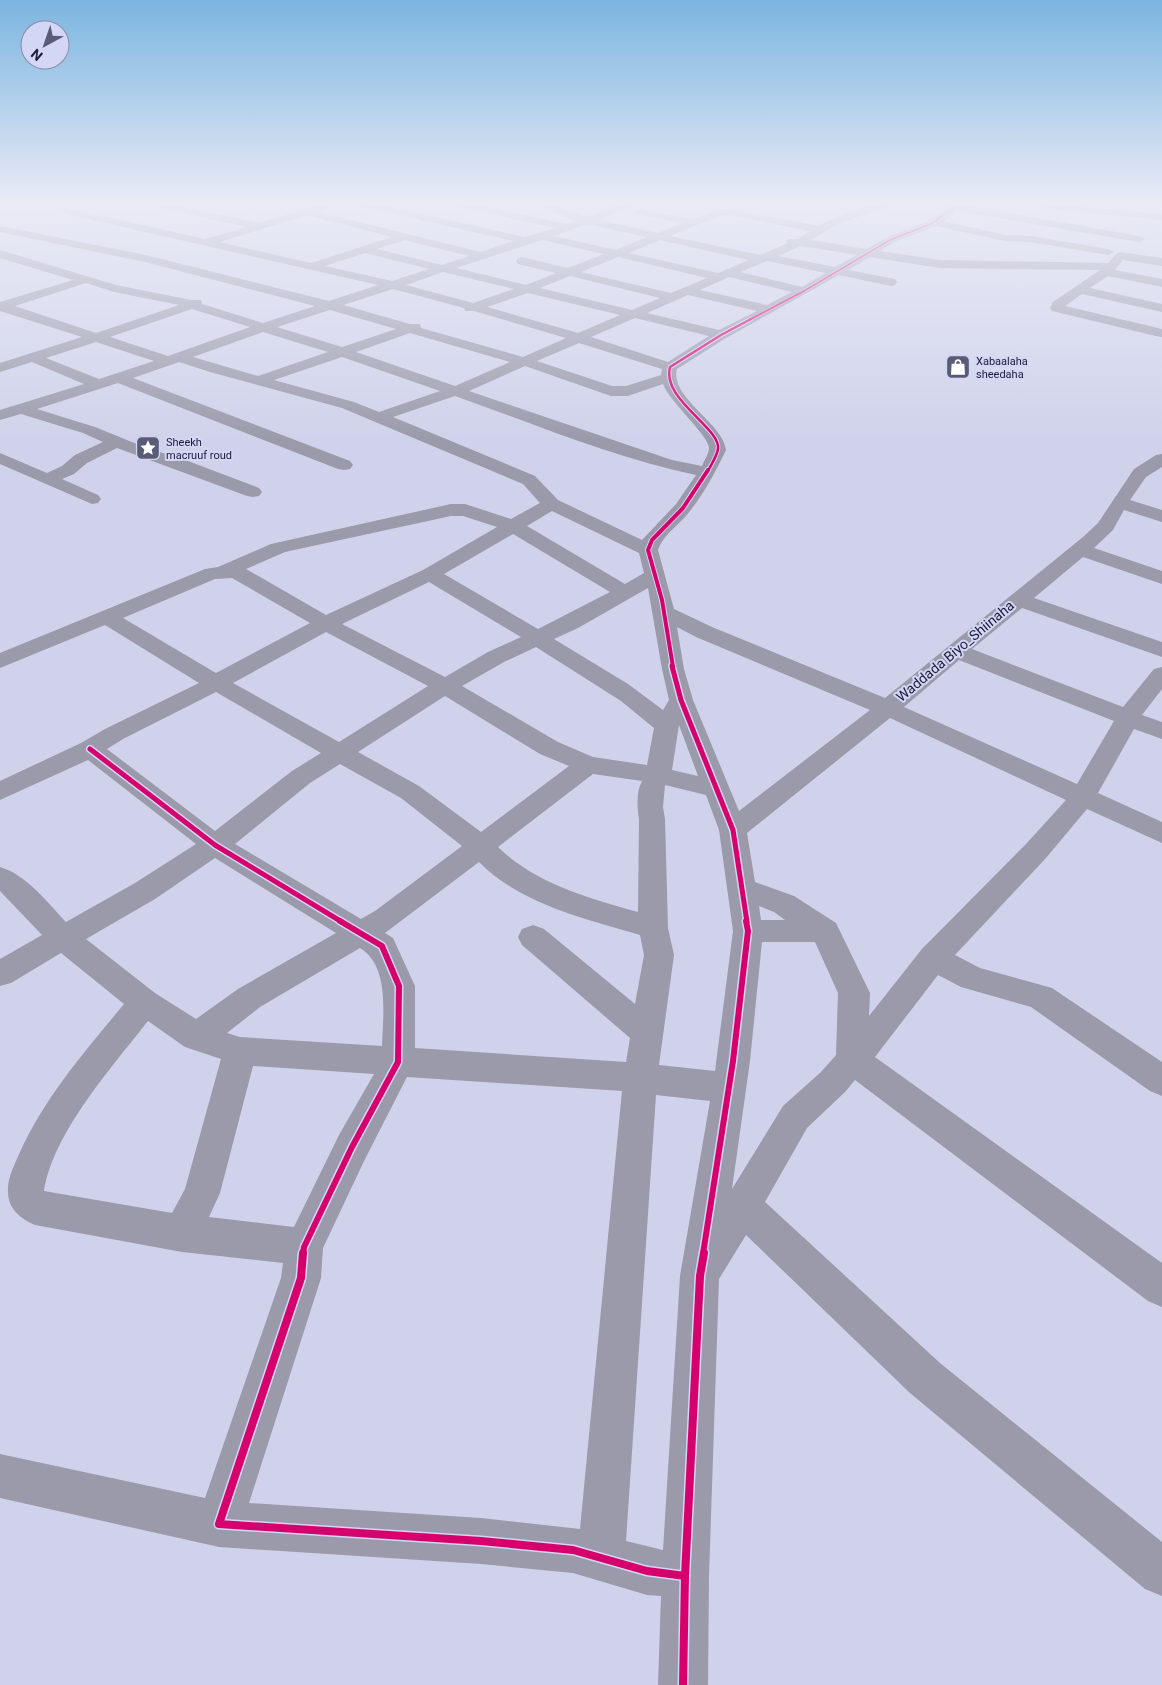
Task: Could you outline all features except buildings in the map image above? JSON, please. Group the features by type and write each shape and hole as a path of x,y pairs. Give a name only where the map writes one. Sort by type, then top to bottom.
{"street":[{"path":"38,283 54,288"},
{"path":"0,306 73,283"},
{"path":"101,283 190,305 264,327 456,391 608,445 668,464 707,472"},
{"path":"242,283 410,328 526,362 611,391 620,392 669,372 721,335 819,283"},
{"path":"0,368 260,283"},
{"path":"383,283 581,338 669,372"},
{"path":"0,415 99,385 264,327 400,283"},
{"path":"499,283 721,335"},
{"path":"446,316 542,283"},
{"path":"615,283 671,297"},
{"path":"378,417 456,391 706,283"},
{"path":"762,283 804,291"},
{"path":"1091,283 1058,305 1057,308 1161,333"},
{"path":"1080,290 1162,308"},
{"path":"687,291 767,310"},
{"path":"0,306 174,359 348,405 529,480 551,504 651,563"},
{"path":"258,381 428,322"},
{"path":"0,351 29,359 99,385"},
{"path":"601,1559 640,1078 659,955 653,928 652,819 650,807 652,786 658,775 674,713 662,600 651,563 652,540 683,508 707,472 718,450 717,441 688,409 672,386 669,372"},
{"path":"119,378 344,465"},
{"path":"0,400 89,430 143,453 174,462 252,492"},
{"path":"47,479 68,470 81,460 117,442"},
{"path":"0,458 92,499"},
{"name":"Waddada Biyo_Shiinaha","path":"733,830 956,651 1106,526 1140,473 1158,465"},
{"path":"1119,503 1162,516"},
{"path":"0,791 90,749 114,734 216,683 347,612 430,574 551,504"},
{"path":"223,572 278,548 452,510 465,510 513,526 625,592"},
{"path":"1079,549 1162,578"},
{"path":"0,974 145,891 215,845 301,777 445,686 496,657 570,623 625,592 651,563"},
{"path":"0,661 212,573 234,572 249,578 326,624 445,686 549,748 588,765 658,775 718,789"},
{"path":"430,574 538,638 634,698 654,714 674,713"},
{"path":"1018,599 1162,650"},
{"path":"663,612 704,632 886,708 1162,833"},
{"path":"106,617 216,683 410,792 481,847 502,868 530,886 593,910 653,928"},
{"path":"956,651 1162,731"},
{"path":"700,1276 795,1117 832,1082 888,1017 933,958 1036,851 1082,798 1128,718 1162,674"},
{"path":"674,713 718,789 733,830 748,931 729,1088 700,1276 685,1576 683,1685"},
{"path":"90,749 215,845 382,946 399,986 398,1062 352,1147 304,1247 301,1278 219,1524"},
{"path":"198,1037 249,998 385,918 588,765"},
{"path":"0,877 13,886 64,939 144,1002 198,1037 240,1051 640,1078 729,1088"},
{"path":"741,888 784,904 825,931 854,993 852,1059"},
{"path":"748,931 825,931"},
{"path":"533,937 647,1033"},
{"path":"933,958 972,978 1041,996 1162,1080"},
{"path":"144,1002 87,1075 46,1135 30,1172 26,1190 28,1200 35,1207 182,1232 304,1247"},
{"path":"182,1232 202,1193 240,1051"},
{"path":"852,1059 1162,1287"},
{"path":"742,1206 925,1378 1162,1572"},
{"path":"0,1476 219,1524 480,1541 573,1550 647,1571 685,1576"}],"cycle path":[{"path":"683,1685 685,1576 700,1276 733,1061 748,931 733,830 681,700 673,669 662,600 648,550 652,540 683,508 707,472 718,450 717,441 688,409 672,387 668,374 670,367 721,335 818,283"},
{"path":"90,749 215,845 382,946 399,986 398,1062 352,1147 304,1247 301,1278 219,1524 481,1541 573,1550 647,1571 685,1576"}],"place":[{"name":"Xabaalaha sheedaha","path":"958,367"},
{"name":"Sheekh macruuf roud","path":"148,448"}]}
